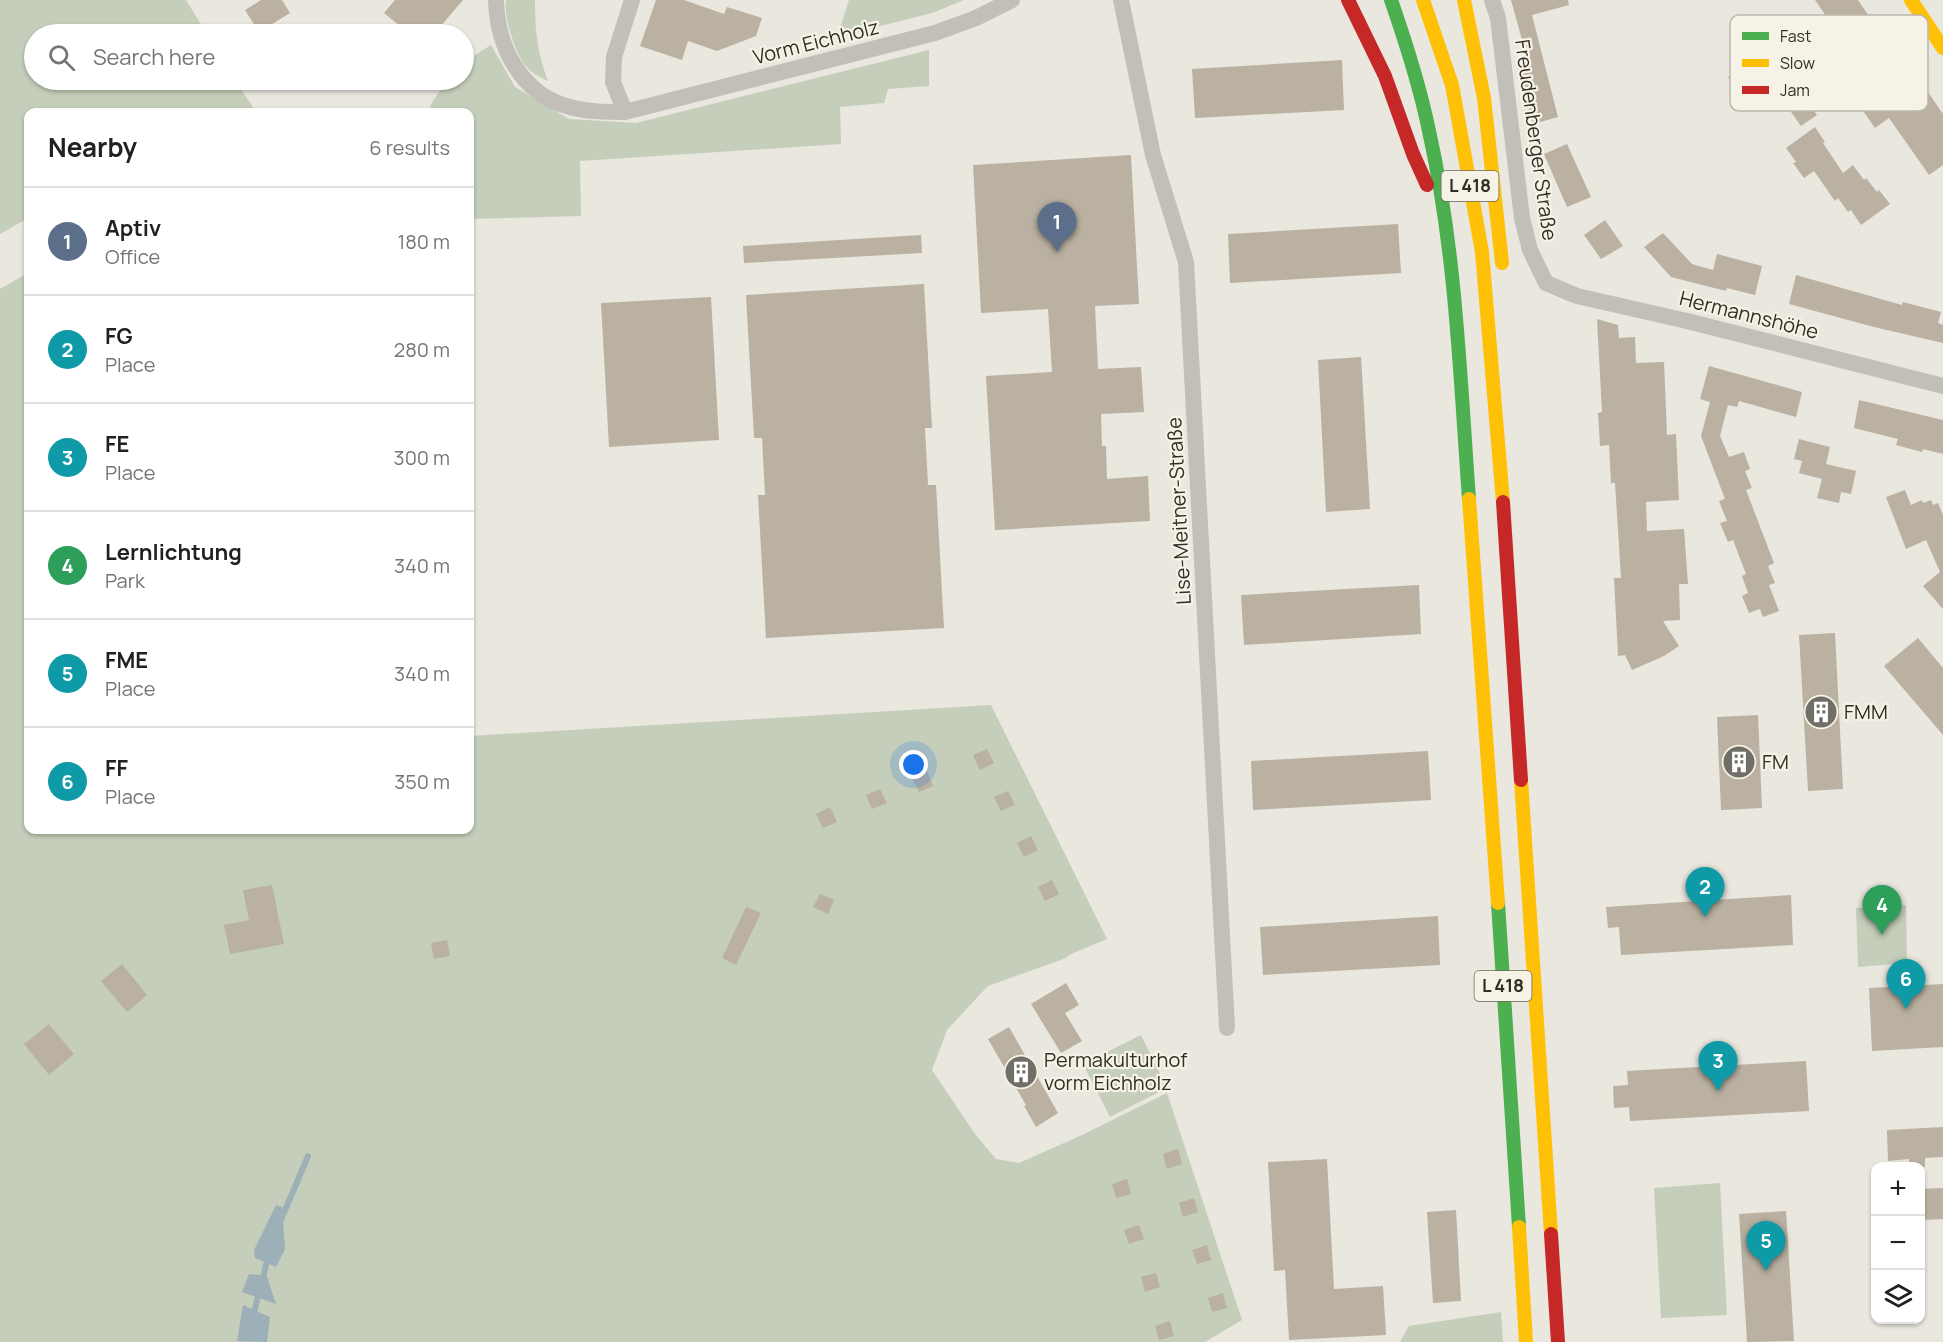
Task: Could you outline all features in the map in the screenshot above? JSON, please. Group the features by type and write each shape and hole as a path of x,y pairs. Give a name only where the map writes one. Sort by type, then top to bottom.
{"main road":[{"path":"1348,0 1395,102 1416,164 1445,219"},
{"name":"L 418","path":"1391,0 1412,64 1425,115 1445,219 1453,279 1488,751 1526,1342"},
{"name":"L 418","path":"1424,0 1452,85 1482,252 1495,377 1558,1342"},
{"path":"1464,0 1478,65 1491,147 1503,273"},
{"path":"1911,0 1921,15"},
{"path":"1928,26 1943,48"},
{"path":"1495,377 1500,308"}],"street":[{"name":"Vorm Eichholz","path":"496,0 497,20 503,45 517,70 539,93 567,107 625,112 935,33 976,18 1012,0"},
{"path":"625,112 613,82 614,57 632,0"},
{"name":"Lise-Meitner-Straße","path":"1121,0 1153,155 1185,262 1227,1028"},
{"name":"Freudenberger Straße","path":"1492,0 1498,18 1522,218 1530,250 1546,283"},
{"name":"Hermannshöhe","path":"1546,283 1577,297 1688,321 1943,386"}],"green space":[{"path":"0,0 186,0 201,24 24,24 24,90 242,90 253,108 24,108 24,220 0,234"},
{"path":"506,0 535,0 537,41 548,81 532,72 524,64 508,24"},
{"path":"849,0 964,0 932,13 837,37"},
{"path":"491,45 515,87 569,119 636,123 929,50 929,86 888,89 884,103 840,107 841,144 580,161 581,216 474,219 474,108 430,108 440,90 474,90 474,56"},
{"path":"24,275 24,834 474,834 474,736 991,705 1107,939 1066,958 988,986 947,1030 932,1070 975,1134 996,1159 1019,1163 1167,1093 1242,1320 1205,1342 0,1342 0,289"},
{"path":"1906,905 1907,963 1858,967 1856,908"},
{"path":"1141,1035 1167,1088 1110,1117 1083,1064"},
{"path":"1720,1183 1727,1315 1661,1318 1654,1188"},
{"path":"1501,1312 1503,1342 1400,1342 1409,1326"}],"shaded area":[{"path":"276,1205 282,1207 285,1249 276,1267 255,1258 254,1250"},
{"path":"249,1274 267,1276 276,1304 242,1292"},
{"path":"243,1305 270,1317 267,1342 237,1341"}],"building":[{"path":"261,0 282,0 290,13 272,24 254,24 245,10"},
{"path":"395,0 463,0 443,24 398,24 384,13"},
{"path":"656,0 684,0 724,14 727,7 762,18 756,36 717,51 688,41 682,60 640,46"},
{"path":"1511,0 1568,0 1569,5 1532,15 1558,117 1533,124 1518,67 1529,65"},
{"path":"1815,0 1858,0 1868,15 1825,15"},
{"path":"1342,60 1344,110 1195,118 1192,69"},
{"path":"1928,92 1943,114 1943,165 1929,175 1889,118 1875,128 1863,111 1928,111"},
{"path":"1790,111 1814,111 1817,115 1801,126"},
{"path":"1815,127 1843,173 1853,165 1864,180 1866,178 1877,192 1879,190 1890,204 1861,225 1851,210 1848,212 1838,198 1835,201 1814,171 1804,178 1793,163 1796,162 1786,148"},
{"path":"1567,144 1591,197 1567,207 1544,154"},
{"path":"1131,155 1139,304 1095,306 1098,369 1141,367 1144,412 1101,414 1102,446 1106,446 1107,479 1148,476 1150,521 995,530 986,376 1052,372 1048,309 981,313 973,165"},
{"path":"1605,220 1623,246 1601,259 1584,235"},
{"path":"1398,224 1401,273 1230,283 1228,234"},
{"path":"1663,233 1692,264 1713,270 1717,254 1762,266 1755,295 1727,288 1726,291 1671,277 1644,247"},
{"path":"921,235 922,253 744,263 743,246"},
{"path":"1796,275 1902,305 1903,302 1941,312 1938,323 1943,325 1943,343 1789,304"},
{"path":"924,284 932,428 925,428 928,485 936,485 944,628 766,638 758,495 765,495 762,438 754,438 746,295"},
{"path":"711,297 719,440 609,447 601,303"},
{"path":"1597,319 1618,325 1619,338 1635,337 1636,363 1664,362 1667,435 1676,434 1679,500 1646,502 1647,531 1684,529 1688,584 1679,584 1680,620 1663,621 1679,646 1664,656 1632,670 1625,655 1618,656 1614,578 1621,578 1615,483 1611,483 1609,445 1600,446 1598,413 1602,412"},
{"path":"1361,357 1370,509 1326,512 1318,360"},
{"path":"1709,366 1802,392 1796,417 1739,401 1737,407 1728,405 1720,436 1729,457 1744,452 1750,469 1745,471 1752,488 1746,490 1774,563 1768,566 1775,583 1769,585 1779,611 1763,617 1760,609 1749,613 1742,596 1748,593 1742,576 1746,574 1733,540 1728,542 1720,523 1727,521 1719,501 1725,499 1701,436 1710,402 1700,399"},
{"path":"1859,400 1943,420 1943,454 1923,449 1922,452 1896,445 1898,439 1854,428"},
{"path":"1799,439 1830,447 1826,464 1856,471 1851,494 1841,492 1839,503 1817,498 1822,479 1799,473 1802,461 1794,459"},
{"path":"1905,490 1911,505 1922,500 1923,503 1931,500 1933,505 1938,503 1943,515 1943,609 1923,586 1940,572 1926,540 1906,549 1886,497"},
{"path":"1419,585 1421,634 1244,645 1241,595"},
{"name":"FMM","path":"1835,633 1843,789 1808,791 1799,635"},
{"path":"1918,638 1943,668 1943,735 1884,666"},
{"name":"FM","path":"1758,715 1762,808 1721,810 1717,717"},
{"path":"987,749 994,763 980,770 973,755"},
{"path":"1428,751 1431,800 1253,810 1251,761"},
{"path":"927,771 933,786 919,792 912,778"},
{"path":"880,789 887,803 872,809 866,795"},
{"path":"1008,791 1015,805 1001,811 994,797"},
{"path":"830,807 837,822 823,828 816,814"},
{"path":"1031,836 1038,850 1024,857 1017,843"},
{"path":"1052,880 1059,894 1045,901 1038,887"},
{"path":"272,885 284,944 230,954 224,925 249,920 243,890"},
{"path":"820,894 834,900 828,914 813,907"},
{"path":"1791,895 1793,945 1621,955 1619,927 1608,928 1606,907"},
{"path":"746,907 761,913 736,965 722,958"},
{"path":"1438,916 1440,965 1263,975 1260,927"},
{"path":"447,940 450,956 434,959 431,943"},
{"path":"122,964 147,995 127,1012 101,981"},
{"path":"1066,983 1079,1005 1065,1013 1082,1041 1061,1053 1031,1004"},
{"path":"1943,984 1943,1047 1872,1051 1869,988"},
{"path":"49,1024 74,1054 49,1075 24,1044"},
{"name":"Permakulturhof vorm Eichholz","path":"1009,1027 1058,1113 1036,1127 988,1039"},
{"path":"1806,1061 1809,1111 1630,1121 1629,1107 1614,1108 1613,1086 1628,1085 1627,1071"},
{"path":"1943,1127 1943,1157 1925,1158 1925,1162 1909,1162 1909,1159 1888,1161 1887,1130"},
{"path":"1178,1149 1182,1164 1167,1169 1163,1154"},
{"path":"1327,1159 1334,1289 1383,1286 1386,1335 1289,1340 1285,1270 1274,1271 1268,1162"},
{"path":"1127,1179 1131,1194 1116,1198 1112,1184"},
{"path":"1943,1188 1943,1219 1925,1220 1925,1189"},
{"path":"1194,1198 1198,1212 1183,1217 1179,1203"},
{"path":"1456,1210 1461,1301 1433,1303 1427,1212"},
{"path":"1786,1211 1794,1341 1747,1342 1739,1214"},
{"path":"1139,1225 1144,1239 1129,1244 1124,1230"},
{"path":"1207,1245 1211,1260 1197,1264 1192,1250"},
{"path":"1156,1273 1160,1287 1145,1292 1141,1277"},
{"path":"1223,1293 1227,1308 1212,1312 1208,1298"},
{"path":"1170,1321 1174,1336 1159,1340 1155,1326"}],"waterway":[{"path":"280,1222 308,1156"},
{"path":"262,1282 268,1257"},
{"path":"253,1317 259,1292"}],"traffic: fast":[{"path":"1391,0 1421,98 1438,177 1456,314 1469,499"},
{"path":"1498,903 1519,1227"}],"traffic: slow":[{"path":"1423,0 1452,85 1482,252 1503,502"},
{"path":"1464,0 1484,98 1502,263"},
{"path":"1911,0 1921,15"},
{"path":"1928,26 1943,48"},
{"path":"1469,499 1498,903"},
{"path":"1521,780 1551,1234"},
{"path":"1519,1227 1526,1342"}],"traffic: jam":[{"path":"1348,0 1385,76 1413,154 1427,185"},
{"path":"1503,502 1521,780"},
{"path":"1551,1234 1558,1342"}],"place":[{"name":"Aptiv","path":"1057,252"},
{"name":"FMM","path":"1821,712"},
{"name":"FM","path":"1739,762"},
{"name":"FG","path":"1705,917"},
{"name":"Lernlichtung","path":"1882,935"},
{"name":"FF","path":"1906,1009"},
{"name":"Permakulturhof vorm Eichholz","path":"1021,1072"},
{"name":"FE","path":"1718,1091"},
{"name":"FME","path":"1766,1271"}]}
